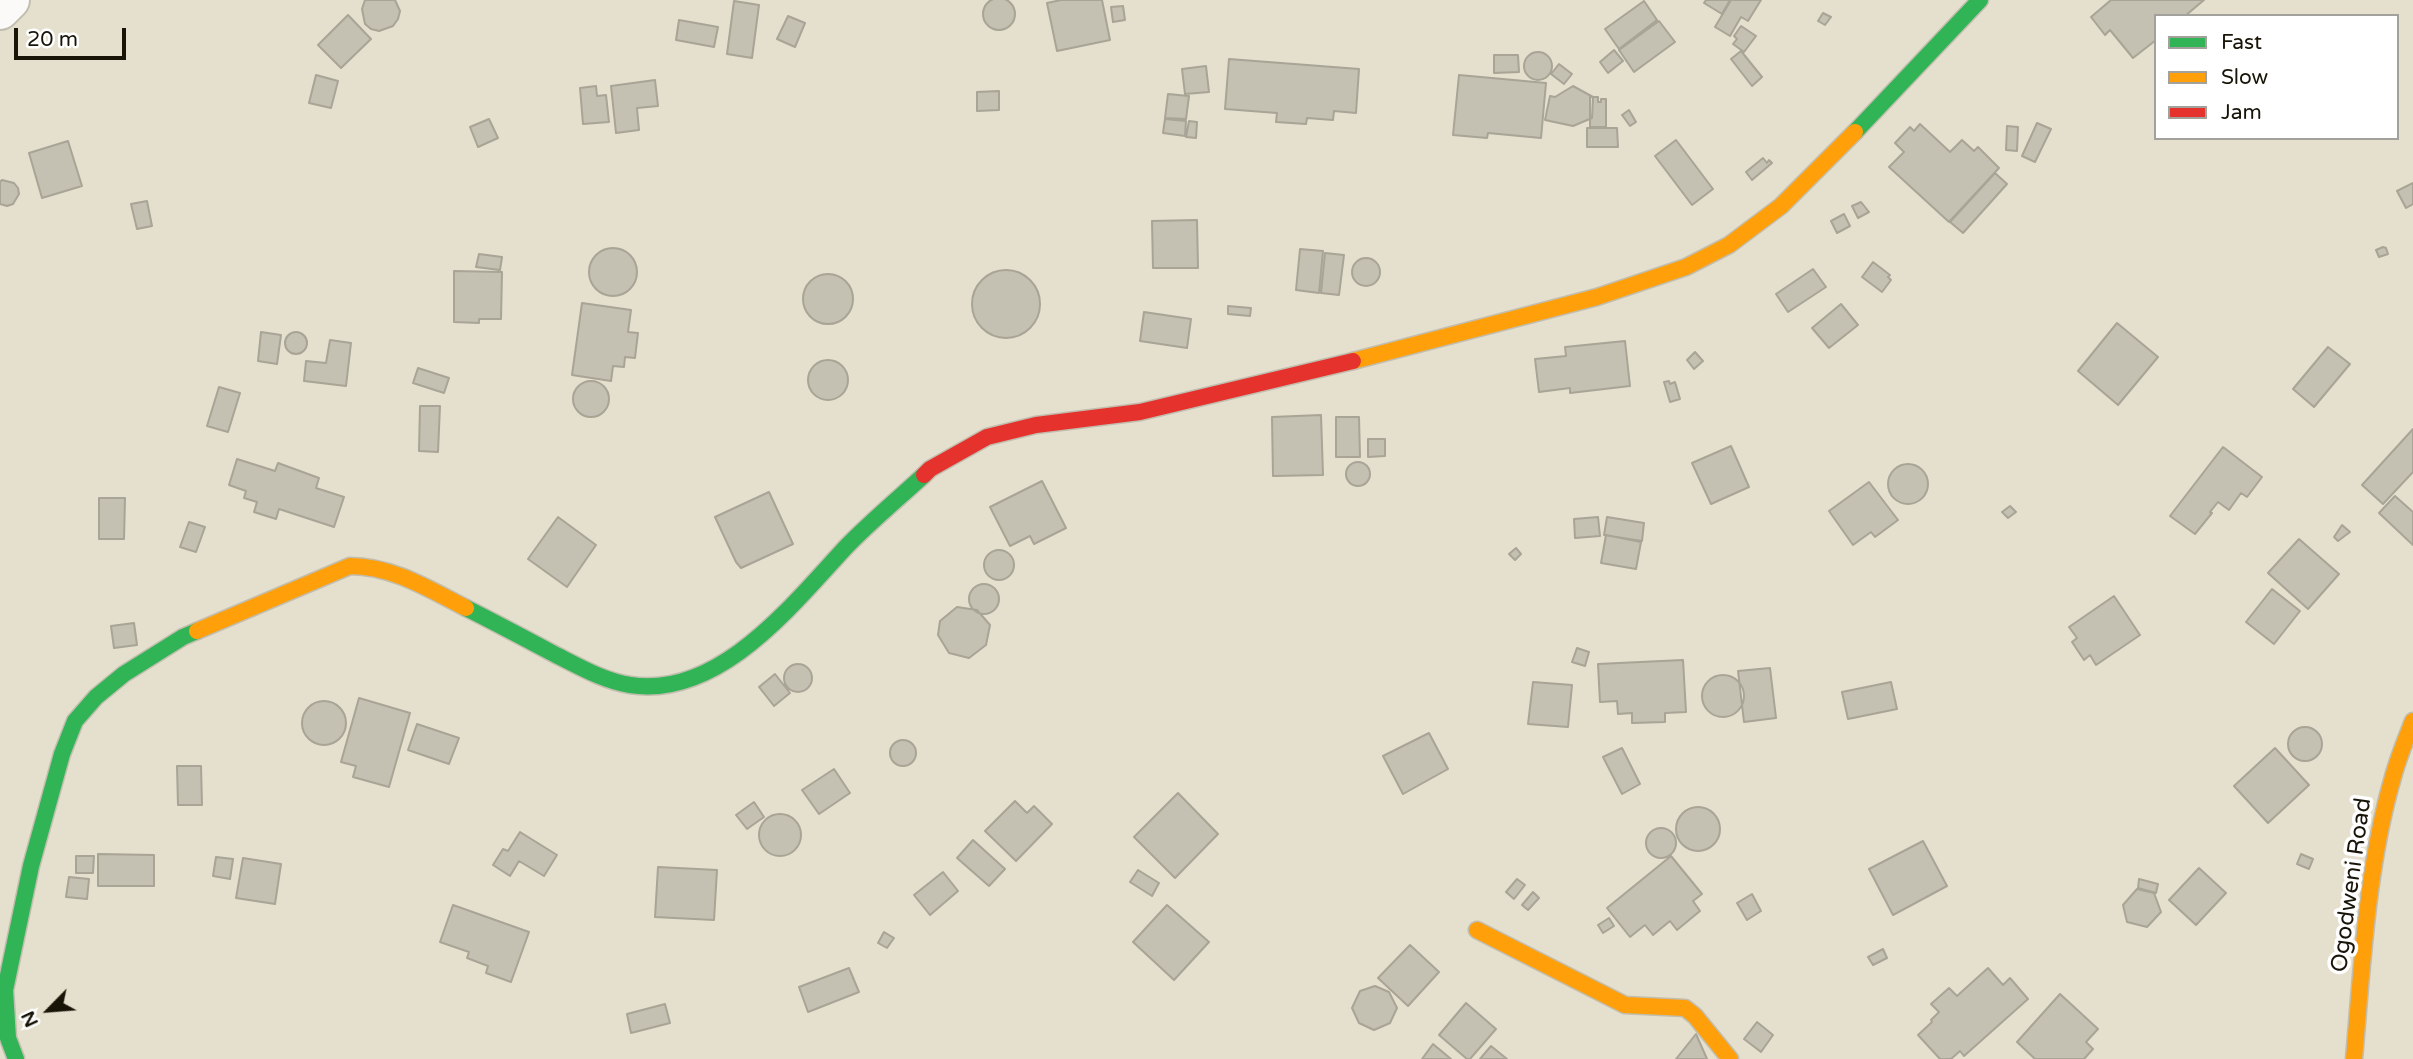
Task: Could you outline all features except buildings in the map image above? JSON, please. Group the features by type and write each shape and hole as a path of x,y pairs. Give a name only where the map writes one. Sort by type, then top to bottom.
{"street":[{"path":"0,10 10,0"},
{"path":"16,1059 8,1038 5,990 31,866 62,754 75,721 96,697 124,674 183,637 333,572 350,566 367,566 390,571 445,597 596,675 628,685 654,687 693,677 737,655 785,614 848,545 930,469 987,437 1036,425 1140,412 1289,378 1484,328 1686,267 1729,245 1781,206 1822,167 1980,0"},
{"name":"Ogodweni Road","path":"2354,1059 2362,967 2390,784 2413,721"},
{"path":"1477,930 1625,1004 1685,1007 1730,1059"}],"traffic: fast":[{"path":"1855,132 1980,0"},
{"path":"466,608 592,673 611,680 630,685 663,685 694,678 723,663 751,643 802,595 855,538 924,475"},
{"path":"16,1059 8,1038 5,990 31,866 62,754 75,721 96,697 124,674 197,631"}],"traffic: slow":[{"path":"1353,361 1597,297 1686,267 1729,245 1781,206 1855,132"},
{"path":"197,631 350,566 395,574 466,608"},
{"path":"2354,1059 2367,917 2377,846 2395,770 2413,721"},
{"path":"1477,930 1625,1005 1685,1008 1695,1016 1730,1059"}],"traffic: jam":[{"path":"924,475 987,437 1036,425 1140,412 1353,361"}]}
